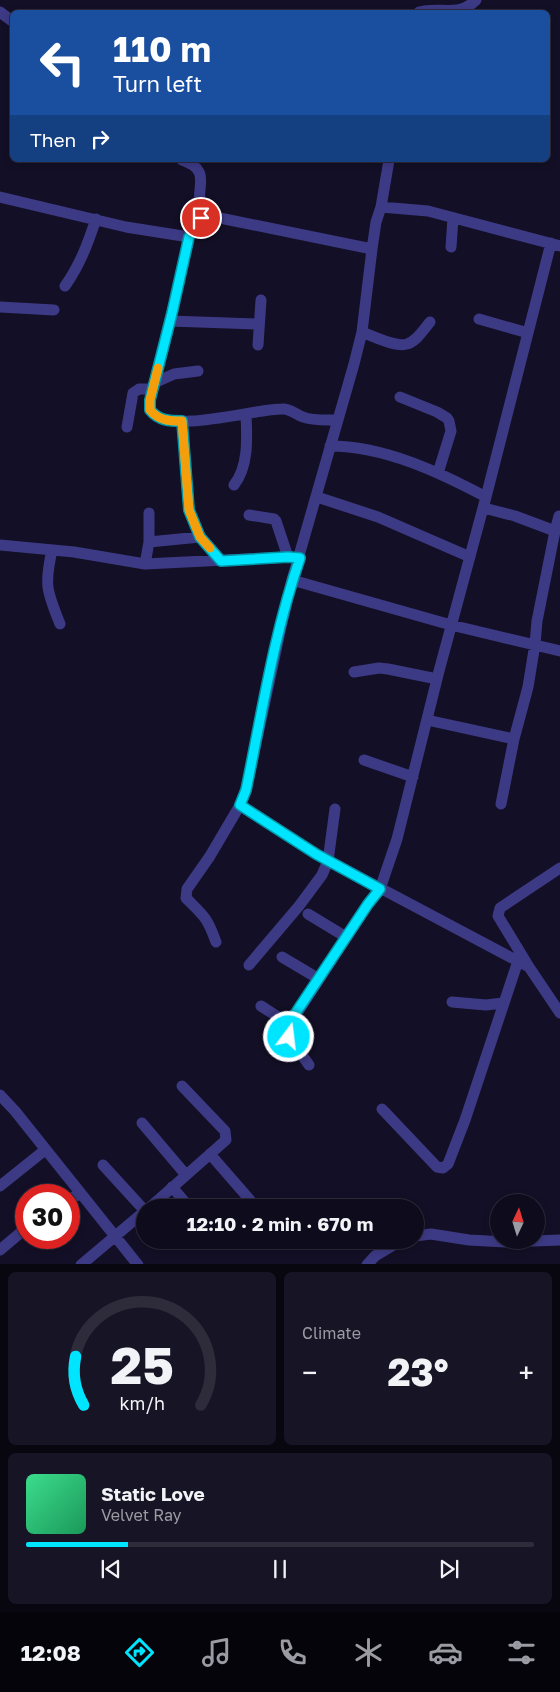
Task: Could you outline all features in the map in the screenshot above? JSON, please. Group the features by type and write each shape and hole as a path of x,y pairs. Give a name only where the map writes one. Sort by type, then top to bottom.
{"street":[{"path":"457,10 472,4 476,0"},
{"path":"0,12 10,20"},
{"path":"186,162 198,168 201,172 199,203 205,215"},
{"path":"216,942 209,922 186,898 186,894 190,884 210,856 240,805 246,790 280,627 292,580 294,557 317,497 362,332 376,222 381,207 389,162"},
{"path":"0,197 126,227 189,237"},
{"path":"310,1065 289,1037 287,1032 289,1024 380,889 397,839 528,333 556,244 428,211 381,207"},
{"path":"205,215 197,222 189,237 153,386 150,410 159,418 170,421 246,414 285,408 304,418 337,420"},
{"path":"205,215 372,248"},
{"path":"451,247 453,218"},
{"path":"65,286 87,248 96,219"},
{"path":"258,345 261,300"},
{"path":"0,307 54,310"},
{"path":"479,319 528,333"},
{"path":"170,321 259,324"},
{"path":"362,332 396,344 407,344 419,336 430,322"},
{"path":"127,427 134,393 140,389 153,386 174,374 198,371"},
{"path":"400,397 437,412 449,421 451,431 438,473"},
{"path":"234,485 244,460 246,414"},
{"path":"182,421 189,510 200,537 221,561"},
{"path":"330,446 351,446 370,450 438,473 485,502 555,531"},
{"path":"317,497 378,517 470,557"},
{"path":"145,564 149,542 149,513"},
{"path":"249,515 274,519 294,557"},
{"path":"501,804 514,739 528,687 537,621 559,516"},
{"path":"149,542 200,537"},
{"path":"0,545 98,555 145,564 294,557"},
{"path":"52,550 47,571 48,593 60,624"},
{"path":"292,580 451,625 560,651"},
{"path":"354,672 380,668 437,679"},
{"path":"427,720 514,739"},
{"path":"364,760 413,777"},
{"path":"240,805 328,861 529,967"},
{"path":"249,965 299,906 322,875 328,861 334,809"},
{"path":"560,868 500,908 498,916 560,1013"},
{"path":"308,914 346,937"},
{"path":"282,957 319,978"},
{"path":"382,1109 437,1167 440,1168 448,1164 465,1120 518,960"},
{"path":"452,1002 486,1005 503,1003"},
{"path":"261,1006 289,1024"},
{"path":"159,1199 226,1140 225,1131 182,1086"},
{"path":"0,1095 72,1184"},
{"path":"142,1123 186,1175"},
{"path":"0,1186 45,1150"},
{"path":"210,1154 249,1199"},
{"path":"103,1166 136,1201"},
{"path":"172,1187 182,1199"},
{"path":"80,1194 138,1264"},
{"path":"81,1264 136,1219"},
{"path":"424,1235 506,1242 560,1240"},
{"path":"0,1250 15,1237"},
{"path":"366,1264 374,1256 386,1249"}],"slow traffic":[{"path":"158,368 150,400 150,410 159,418 170,421 182,421 189,510 200,537 210,548"}],"route":[{"path":"201,218 189,237 150,400 150,410 159,418 170,421 182,421 189,510 200,537 221,561 258,558 300,558 292,580 280,627 246,790 240,805 316,854 380,889 293,1017 287,1032 289,1037"}]}
